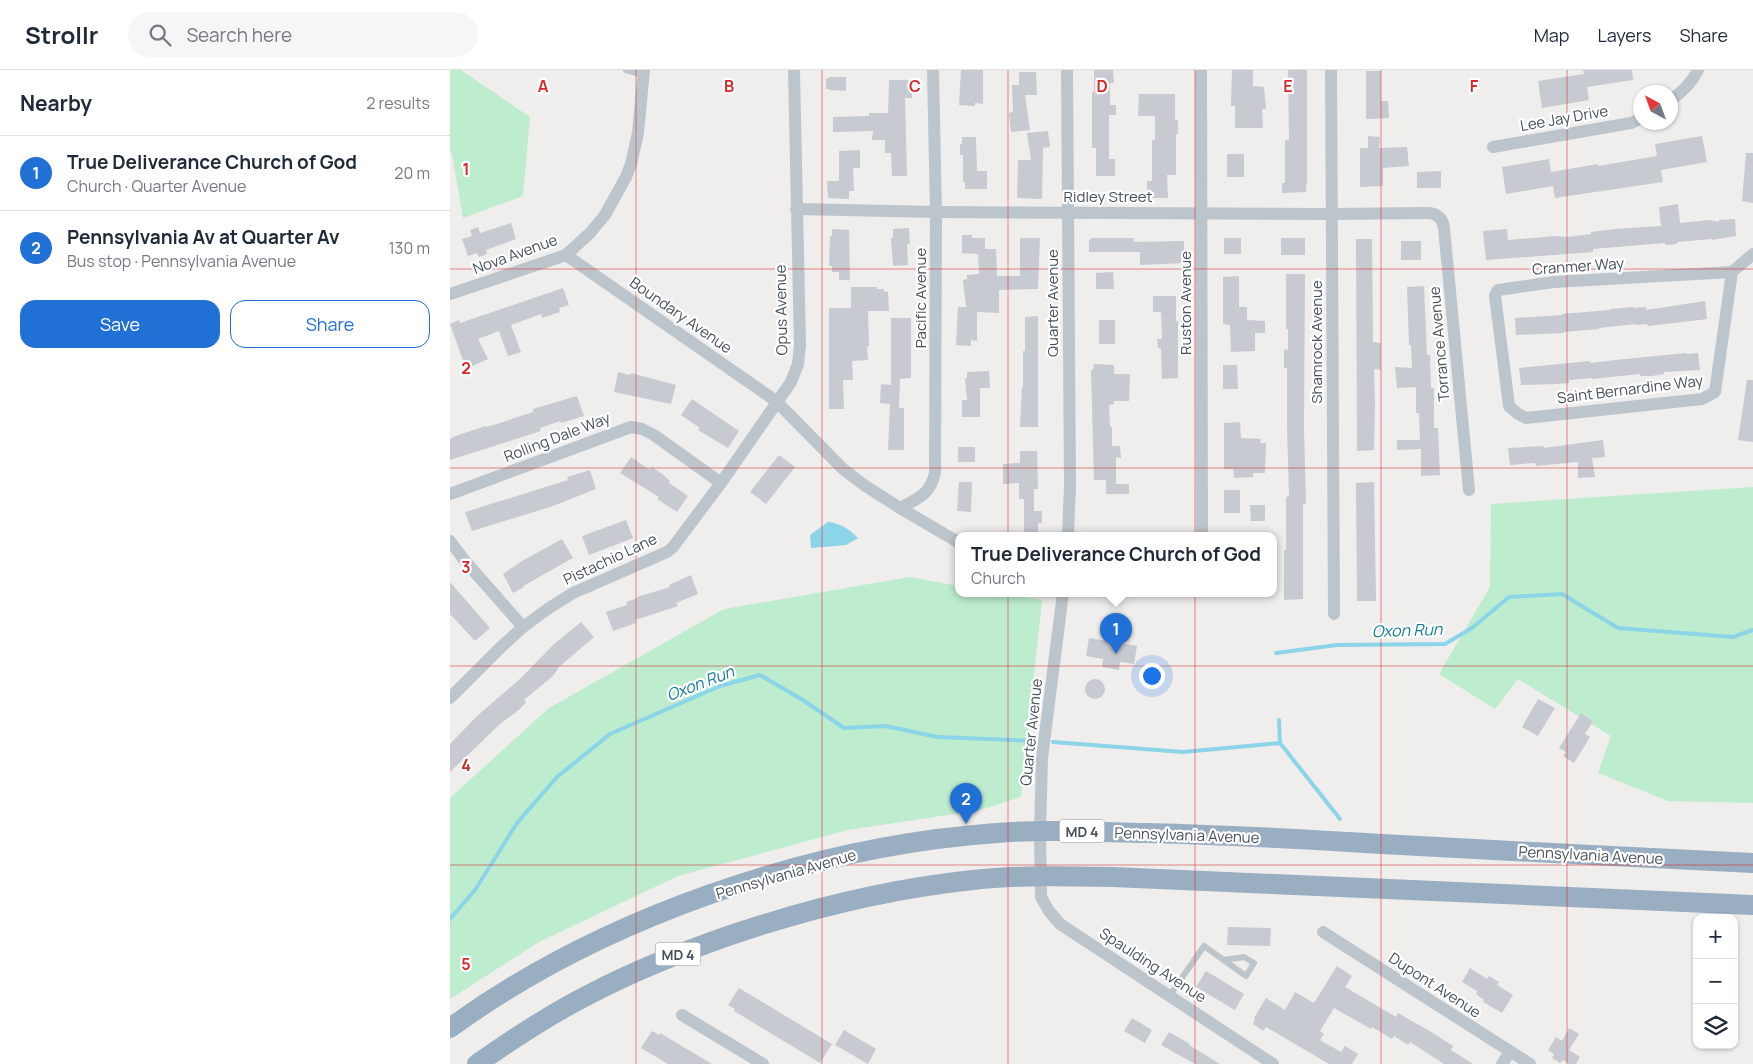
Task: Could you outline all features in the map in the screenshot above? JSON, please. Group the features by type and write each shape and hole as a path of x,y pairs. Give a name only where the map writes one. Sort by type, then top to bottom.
{"highway":[{"name":"Pennsylvania Avenue","path":"450,1028 515,986 567,956 665,911 738,885 820,861 933,840 998,833 1082,831 1184,834 1753,863"},
{"name":"MD 4","path":"477,1064 592,993 680,953 785,917 854,899 899,890 973,880 1041,876 1262,882 1753,905"}],"street":[{"name":"Opus Avenue","path":"776,401 791,382 800,356 794,70"},
{"name":"Pacific Avenue","path":"900,508 925,495 933,484 935,474 936,212 934,70"},
{"name":"Quarter Avenue","path":"1067,70 1070,485 1068,532"},
{"name":"Ruston Avenue","path":"1201,70 1202,532"},
{"name":"Shamrock Avenue","path":"1331,70 1334,614"},
{"path":"1678,95 1685,89 1698,70"},
{"name":"Nova Avenue","path":"450,294 566,254 590,233 605,215 626,177 635,150 638,133 644,73"},
{"name":"Lee Jay Drive","path":"1493,147 1633,122"},
{"name":"Ridley Street","path":"796,209 936,212 1420,213"},
{"name":"Torrance Avenue","path":"1420,213 1433,213 1444,222 1469,490"},
{"name":"Boundary Avenue","path":"566,254 776,401"},
{"path":"1732,272 1753,254"},
{"name":"Cranmer Way","path":"1503,360 1494,296 1500,290 1554,282 1732,272"},
{"name":"Saint Bernardine Way","path":"1503,360 1508,403 1514,411 1524,417 1706,398 1715,392 1732,272"},
{"path":"776,401 843,469 900,508 955,540"},
{"name":"Pistachio Lane","path":"450,698 523,627 563,599 667,552 678,542 721,483 776,401"},
{"name":"Rolling Dale Way","path":"450,494 631,427 642,429 654,435 721,483"},
{"path":"450,541 465,561 523,627"},
{"path":"1059,597 1061,606"},
{"name":"Quarter Avenue","path":"1041,876 1042,758 1062,597"},
{"name":"Spaulding Avenue","path":"1041,876 1041,898 1060,924 1273,1064"},
{"name":"Dupont Avenue","path":"1324,932 1530,1064"},
{"path":"682,1015 763,1064"},
{"path":"1502,1064 1510,1052"}],"lane":[{"path":"626,70 644,73"},
{"path":"1170,995 1204,946 1224,960"}],"green space":[{"path":"450,70 461,70 530,117 523,196 463,218 452,154 450,152"},
{"path":"1753,487 1753,803 1668,801 1598,773 1611,736 1518,679 1495,709 1439,674 1490,587 1491,504"},
{"path":"910,577 955,585 955,597 1024,597 1042,600 1021,797 981,810 848,830 678,876 539,942 450,999 450,798 549,708 724,609"}],"water":[{"path":"828,522 844,527 858,538 846,545 811,548 810,535"}],"building":[{"path":"961,70 983,70 983,104 975,103 975,106 959,105"},
{"path":"1095,70 1113,70 1114,83 1110,83 1110,105 1116,105 1116,115 1109,115 1109,159 1115,159 1115,176 1096,176 1096,148 1092,148 1092,92 1094,92"},
{"path":"1232,70 1253,70 1253,86 1264,87 1266,109 1262,109 1263,128 1235,128 1235,106 1231,106"},
{"path":"1288,70 1307,70 1306,192 1282,193 1282,183 1285,183 1285,140 1289,139"},
{"path":"1583,70 1632,70 1633,80 1587,87 1589,100 1542,108 1538,81 1584,74"},
{"path":"1366,71 1381,71 1381,101 1388,101 1389,118 1366,119"},
{"path":"1019,72 1036,72 1037,95 1025,95 1030,130 1011,132 1009,113 1013,112 1012,85 1019,85"},
{"path":"829,77 846,77 846,91 826,89 826,79"},
{"path":"889,80 910,80 910,86 912,86 912,98 905,98 907,176 892,176 891,153 885,153 885,140 872,140 873,131 833,132 833,117 869,116 869,113 888,113"},
{"path":"1139,94 1175,94 1175,120 1178,120 1176,175 1167,175 1168,198 1147,198 1147,181 1152,181 1152,140 1155,140 1155,116 1138,116"},
{"path":"1048,131 1050,147 1043,148 1042,199 1017,198 1018,160 1031,160 1027,133"},
{"path":"1368,136 1380,137 1379,148 1407,147 1409,166 1383,168 1383,186 1360,187 1360,148 1368,148"},
{"path":"1702,136 1707,162 1661,170 1663,182 1555,198 1553,186 1506,194 1502,167 1549,159 1551,172 1598,164 1598,166 1657,156 1655,144"},
{"path":"962,137 976,137 977,171 987,171 987,189 965,189 965,182 963,182 963,155 960,155"},
{"path":"860,150 860,168 853,168 854,191 849,191 849,199 828,198 827,181 839,181 839,151"},
{"path":"1746,153 1753,153 1753,203 1742,201"},
{"path":"1227,154 1244,154 1244,177 1227,177"},
{"path":"1441,171 1441,188 1417,188 1417,172"},
{"path":"1678,204 1680,223 1710,220 1719,222 1719,220 1735,219 1736,236 1712,240 1677,242 1677,244 1665,245 1665,243 1593,249 1593,252 1486,260 1483,231 1507,229 1508,240 1555,236 1568,237 1615,229 1661,226 1659,207"},
{"path":"511,223 516,239 486,250 487,254 479,257 477,253 468,256 462,239 472,236 470,230 478,227 480,233"},
{"path":"909,228 910,244 907,244 908,265 893,266 891,238 893,238 893,229"},
{"path":"832,229 849,230 850,280 839,280 839,272 832,272 832,266 829,266"},
{"path":"962,235 972,235 972,238 985,238 985,249 996,249 997,276 1020,276 1020,238 1040,238 1038,289 999,290 999,313 977,312 977,341 971,340 971,346 956,345 958,307 966,307 963,280 967,279 967,275 979,274 978,254 962,253"},
{"path":"1093,238 1134,238 1134,242 1184,241 1184,263 1140,265 1140,252 1089,252 1089,240"},
{"path":"1224,238 1241,238 1241,254 1224,254"},
{"path":"1281,238 1305,238 1305,255 1281,255"},
{"path":"1356,239 1372,239 1373,342 1381,343 1381,370 1374,369 1374,450 1357,451"},
{"path":"1401,241 1421,241 1421,260 1401,260"},
{"path":"1113,272 1114,289 1096,289 1096,273"},
{"path":"1286,274 1305,274 1304,429 1306,504 1303,504 1303,599 1284,600 1286,497 1289,496 1287,368 1284,368 1284,349 1288,350"},
{"path":"1239,276 1239,307 1247,307 1247,320 1265,321 1265,333 1255,333 1255,351 1231,352 1230,325 1223,324 1223,277"},
{"path":"1424,286 1427,355 1430,355 1431,388 1434,388 1434,428 1438,428 1440,475 1421,476 1421,449 1397,450 1397,440 1420,440 1419,413 1416,413 1416,387 1397,388 1395,367 1412,368 1411,345 1409,345 1407,287"},
{"path":"851,287 877,287 877,289 884,289 884,292 888,291 889,311 868,311 868,360 852,361 853,380 843,380 844,409 829,409 829,308 851,308"},
{"path":"563,288 569,305 559,308 560,312 542,318 541,314 511,325 521,352 508,356 499,331 478,339 488,359 466,369 450,324 459,320 460,323"},
{"path":"1153,296 1176,296 1178,378 1162,379 1161,349 1158,348 1157,339 1162,339 1161,312 1153,312"},
{"path":"1705,301 1707,319 1648,326 1647,324 1636,324 1564,333 1516,335 1515,318 1634,307 1646,307 1646,310"},
{"path":"1038,316 1038,427 1020,427 1023,351 1025,351 1025,317"},
{"path":"891,318 911,318 911,378 900,379 899,408 904,408 904,450 888,450 890,404 880,403 881,384 891,385"},
{"path":"1099,320 1115,320 1115,344 1099,344"},
{"path":"1698,353 1700,370 1664,372 1664,374 1652,376 1640,376 1640,374 1569,380 1569,383 1521,385 1519,368"},
{"path":"1094,364 1114,365 1114,374 1130,374 1129,401 1114,401 1114,404 1109,405 1112,446 1120,446 1121,458 1116,457 1116,484 1129,484 1129,494 1106,494 1106,480 1094,480 1091,370 1093,370"},
{"path":"1223,365 1237,365 1238,389 1223,389"},
{"path":"989,371 990,388 980,388 980,417 962,417 962,400 967,400 965,378 967,378 967,372"},
{"path":"618,372 630,375 631,373 676,385 671,404 614,392"},
{"path":"1747,380 1753,380 1753,442 1738,440"},
{"path":"577,396 584,416 561,423 560,421 540,428 541,431 450,460 450,439 453,437"},
{"path":"692,399 739,431 728,448 698,430 700,428 681,415"},
{"path":"1240,422 1241,438 1261,439 1260,443 1266,443 1265,473 1253,473 1253,477 1234,478 1233,469 1224,469 1224,423"},
{"path":"1603,440 1605,457 1592,458 1595,477 1578,478 1578,462 1536,466 1534,463 1510,465 1508,448 1544,446 1544,448"},
{"path":"958,447 975,447 975,462 958,462"},
{"path":"1020,451 1037,451 1038,489 1034,489 1034,511 1042,511 1042,523 1038,523 1038,532 1024,532 1024,499 1019,499 1019,483 1003,484 1003,464 1020,463"},
{"path":"779,455 795,467 766,504 750,492"},
{"path":"631,457 650,470 652,467 670,481 669,483 688,496 677,512 657,499 659,497 620,473"},
{"path":"590,470 596,489 553,506 472,531 465,512 568,480 567,477"},
{"path":"959,482 972,482 971,512 957,511"},
{"path":"1374,482 1376,601 1357,601 1356,483"},
{"path":"1224,490 1240,490 1240,513 1224,513"},
{"path":"1250,505 1265,505 1265,521 1251,521"},
{"path":"626,520 633,538 589,555 582,536"},
{"path":"562,539 573,558 513,593 503,574"},
{"path":"691,575 698,594 676,603 678,606 635,620 636,623 613,631 606,612 627,605 626,602 637,597 670,587 669,585"},
{"path":"450,582 490,628 475,641 450,614"},
{"path":"581,622 594,637 559,667 553,676 524,700 526,702 520,709 500,724 450,772 450,744 477,716 522,677 554,644"},
{"path":"1089,638 1137,646 1134,664 1120,662 1119,670 1102,667 1103,659 1086,656"},
{"path":"1095,679 1102,682 1105,689 1102,696 1095,699 1088,696 1085,689 1088,682"},
{"path":"1538,699 1555,708 1538,736 1522,727"},
{"path":"1581,713 1593,721 1585,734 1590,737 1574,763 1563,756 1566,752 1559,748"},
{"path":"1228,927 1271,928 1270,946 1227,945"},
{"path":"1337,966 1352,976 1345,987 1396,1017 1398,1013 1433,1033 1453,1046 1451,1050 1473,1064 1444,1064 1410,1042 1408,1045 1394,1036 1392,1039 1334,1008 1320,1031 1324,1034 1320,1040 1341,1052 1345,1046 1358,1054 1352,1064 1329,1064 1266,1027 1263,1031 1253,1024 1254,1018 1266,998 1285,1010 1295,992 1314,1003"},
{"path":"1470,968 1487,979 1489,976 1499,982 1497,985 1513,995 1502,1013 1483,1002 1484,1000 1476,994 1477,991 1462,982"},
{"path":"1206,971 1244,994 1235,1010 1196,987"},
{"path":"739,988 832,1044 820,1063 734,1011 735,1009 728,1005"},
{"path":"1132,1018 1152,1030 1145,1043 1124,1031"},
{"path":"1569,1028 1579,1034 1569,1050 1580,1057 1576,1064 1569,1064 1563,1060 1560,1063 1552,1058 1554,1054 1548,1050 1556,1037 1562,1041"},
{"path":"844,1030 876,1049 868,1064 835,1045"},
{"path":"652,1031 659,1035 660,1033 712,1064 668,1064 641,1048"},
{"path":"1169,1032 1220,1064 1195,1064 1161,1045"}],"waterway":[{"name":"Oxon Run","path":"1276,653 1337,645 1445,644 1472,628 1509,597 1562,594 1618,628 1733,637 1753,630"},
{"name":"Oxon Run","path":"450,919 475,890 517,823 557,777 610,734 720,686 760,675 803,700 844,728 885,726 938,737 1033,741"},
{"name":"Oxon Run","path":"1279,720 1280,743"},
{"name":"Oxon Run","path":"1053,742 1183,752 1280,743 1340,819"}],"place":[{"name":"True Deliverance Church of God","path":"1116,654"},
{"name":"Pennsylvania Av at Quarter Av","path":"966,824"}]}
